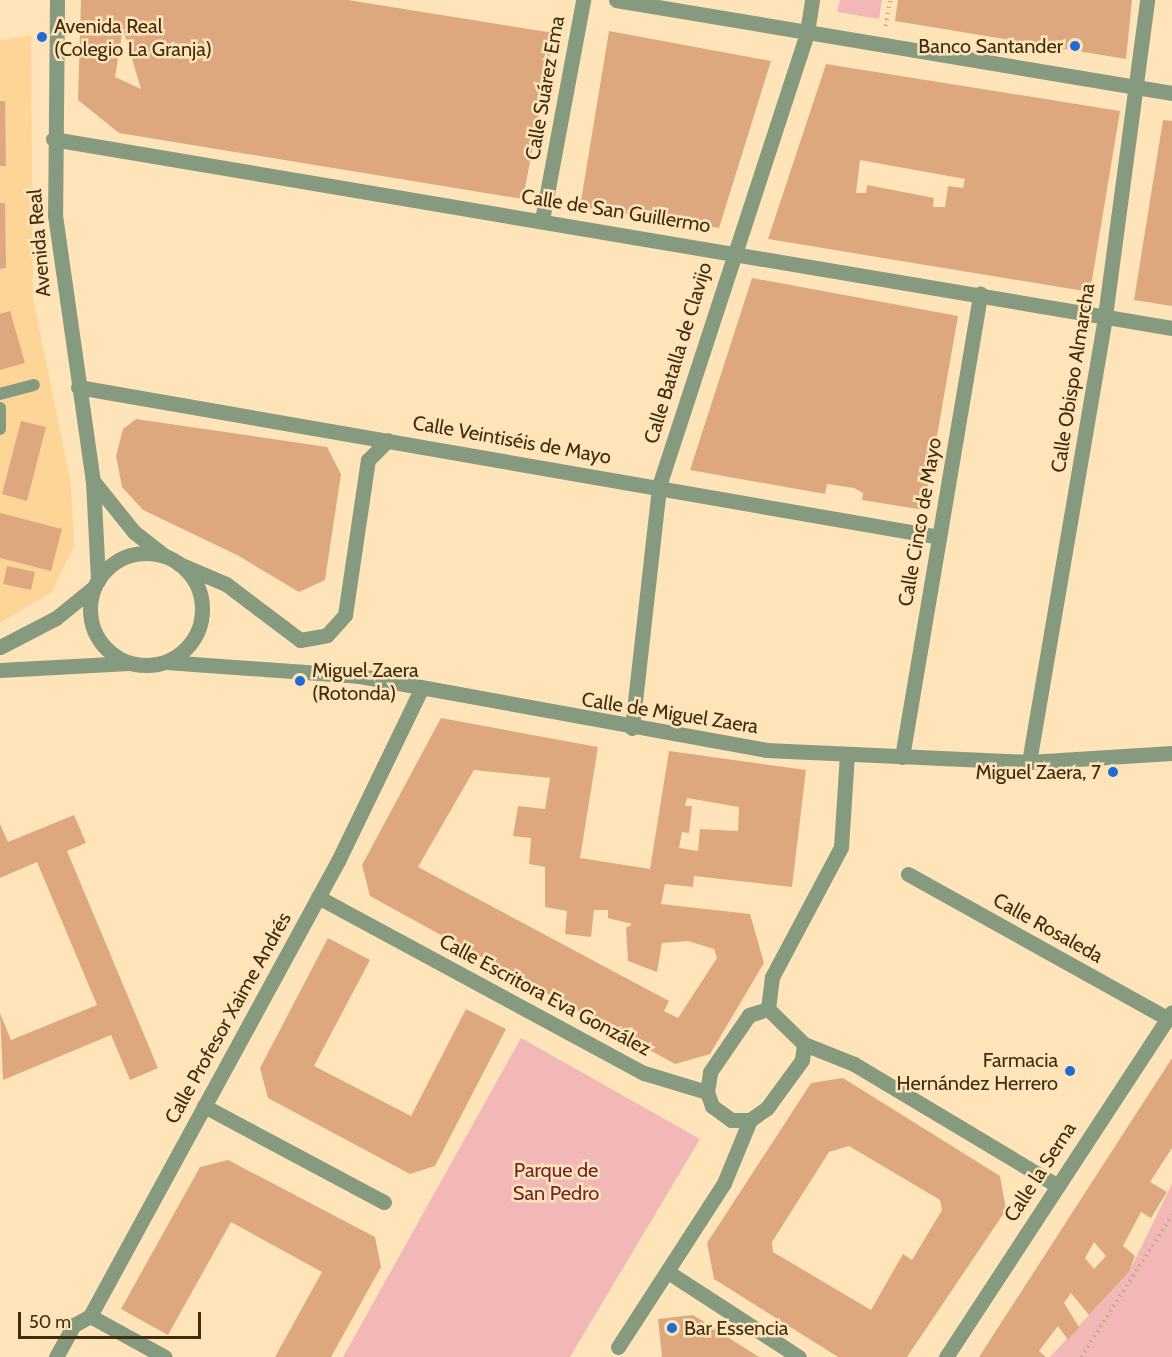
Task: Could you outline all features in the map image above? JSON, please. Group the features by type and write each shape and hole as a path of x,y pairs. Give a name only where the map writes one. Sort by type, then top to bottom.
{"street":[{"name":"Avenida Real","path":"57,0 53,139 56,215 78,387 93,481 96,583"},
{"name":"Calle Suárez Ema","path":"542,220 583,0"},
{"path":"616,0 1172,93"},
{"name":"Calle Batalla de Clavijo","path":"632,728 659,486 731,251 807,32 812,0"},
{"name":"Calle Obispo Almarcha","path":"1029,762 1105,316 1139,87 1147,0"},
{"name":"Calle de San Guillermo","path":"53,139 731,251 1172,328"},
{"name":"Calle Cinco de Mayo","path":"902,757 980,294"},
{"name":"Calle Veintiséis de Mayo","path":"78,387 659,486 939,537"},
{"path":"0,647 56,618 132,555 172,560 226,584 300,639 327,635 345,615 368,460 388,440"},
{"name":"Avenida Real","path":"93,481 134,532 172,560"},
{"path":"0,670 166,662 193,641 202,608 200,591 172,560"},
{"path":"96,583 90,617 94,632 103,646 130,663"},
{"name":"Calle de Miguel Zaera","path":"166,662 325,672 766,750 1029,762 1172,753"},
{"name":"Calle Profesor Xaime Andrés","path":"56,1357 74,1325 90,1316 318,897 421,688"},
{"path":"768,1009 772,977 841,847 847,755"},
{"name":"Calle Rosaleda","path":"908,874 1170,1015"},
{"name":"Calle Escritora Eva González","path":"318,897 644,1073 707,1092"},
{"path":"768,1009 804,1044 854,1064 1056,1185"},
{"path":"750,1120 731,1120 712,1106 707,1092 710,1072 749,1015 768,1009"},
{"name":"Calle la Serna","path":"946,1357 1056,1185 1170,1015"},
{"path":"618,1347 724,1183 750,1120 774,1099 801,1060 804,1044"},
{"path":"204,1106 384,1203"},
{"path":"668,1272 800,1357"},
{"path":"90,1316 165,1357"}],"lane":[{"path":"0,394 34,385"},
{"path":"0,408 0,429"}],"path":[{"path":"886,26 890,0"},
{"path":"1081,1357 1172,1215"}],"shaded area":[{"path":"31,35 33,298 71,484 74,546 52,592 0,623 0,40"}],"green space":[{"path":"840,0 882,0 879,19 837,12"},
{"name":"Parque de San Pedro","path":"521,1038 700,1139 570,1357 343,1357"},
{"path":"1172,1184 1172,1357 1050,1357 1129,1272"}],"building":[{"path":"81,0 348,0 554,33 523,199 119,133 78,100","holes":["123,29 141,89 115,77"]},
{"path":"898,0 1132,0 1126,59 895,21"},
{"path":"609,31 771,61 719,228 580,207"},
{"path":"826,64 1120,111 1090,292 768,239","holes":["860,160 965,179 963,188 948,186 945,207 933,207 934,198 867,185 866,193 856,193"]},
{"path":"0,101 5,101 6,166 0,166"},
{"path":"1163,120 1172,121 1172,306 1134,300"},
{"path":"0,203 5,203 6,268 0,269"},
{"path":"752,278 958,316 924,510 862,500 863,493 854,488 827,484 825,494 690,470"},
{"path":"10,311 25,363 0,370 0,314"},
{"path":"136,419 327,447 341,474 325,580 299,592 237,555 143,510 122,487 116,456 123,429"},
{"path":"21,421 46,427 27,501 2,494"},
{"path":"0,513 62,529 51,571 0,558"},
{"path":"7,566 35,572 31,590 3,584"},
{"path":"441,718 598,747 580,858 650,869 669,751 806,770 792,887 694,876 693,887 665,884 661,904 750,914 764,963 710,1054 675,1064 370,896 362,865","holes":["474,770 550,778 545,809 518,806 513,836 531,838 529,864 545,867 545,907 567,911 565,934 591,937 594,910 608,910 608,918 632,924 626,928 628,961 657,972 662,943 688,941 714,949 717,958 678,1018 664,1011 669,1001 418,867","687,798 739,807 738,831 700,829 698,851 679,848 682,832 689,833 692,806 685,806"]},
{"path":"74,815 86,843 67,851 158,1068 130,1080 111,1035 3,1080 0,1013 11,1040 97,1005 37,862 0,878 0,824 8,842"},
{"path":"328,938 370,960 314,1066 411,1116 466,1009 506,1029 435,1166 410,1174 268,1098 260,1068"},
{"path":"1172,1058 1172,1148 1150,1182 1167,1192 1151,1218 1141,1212 1123,1246 1135,1256 1129,1272 1089,1315 1071,1293 1064,1303 1079,1327 1068,1340 1058,1326 1039,1351 1046,1357 979,1357","holes":["1094,1242 1106,1256 1094,1269 1085,1258"]},
{"path":"843,1078 1000,1176 1006,1210 907,1357 838,1357 714,1279 707,1243 811,1083","holes":["849,1146 940,1200 942,1210 912,1260 903,1254 871,1310 773,1252 772,1242 829,1152"]},
{"path":"228,1160 375,1237 381,1267 331,1357 275,1357 322,1272 231,1222 168,1335 121,1309 200,1167"},
{"path":"693,1315 759,1357 662,1357 658,1319"}],"place":[{"name":"Avenida Real (Colegio La Granja)","path":"42,37"},
{"name":"Banco Santander","path":"1075,46"},
{"name":"Miguel Zaera (Rotonda)","path":"300,681"},
{"name":"Miguel Zaera, 7","path":"1113,772"},
{"name":"Farmacia Hernández Herrero","path":"1070,1071"},
{"name":"Bar Essencia","path":"672,1328"}]}
